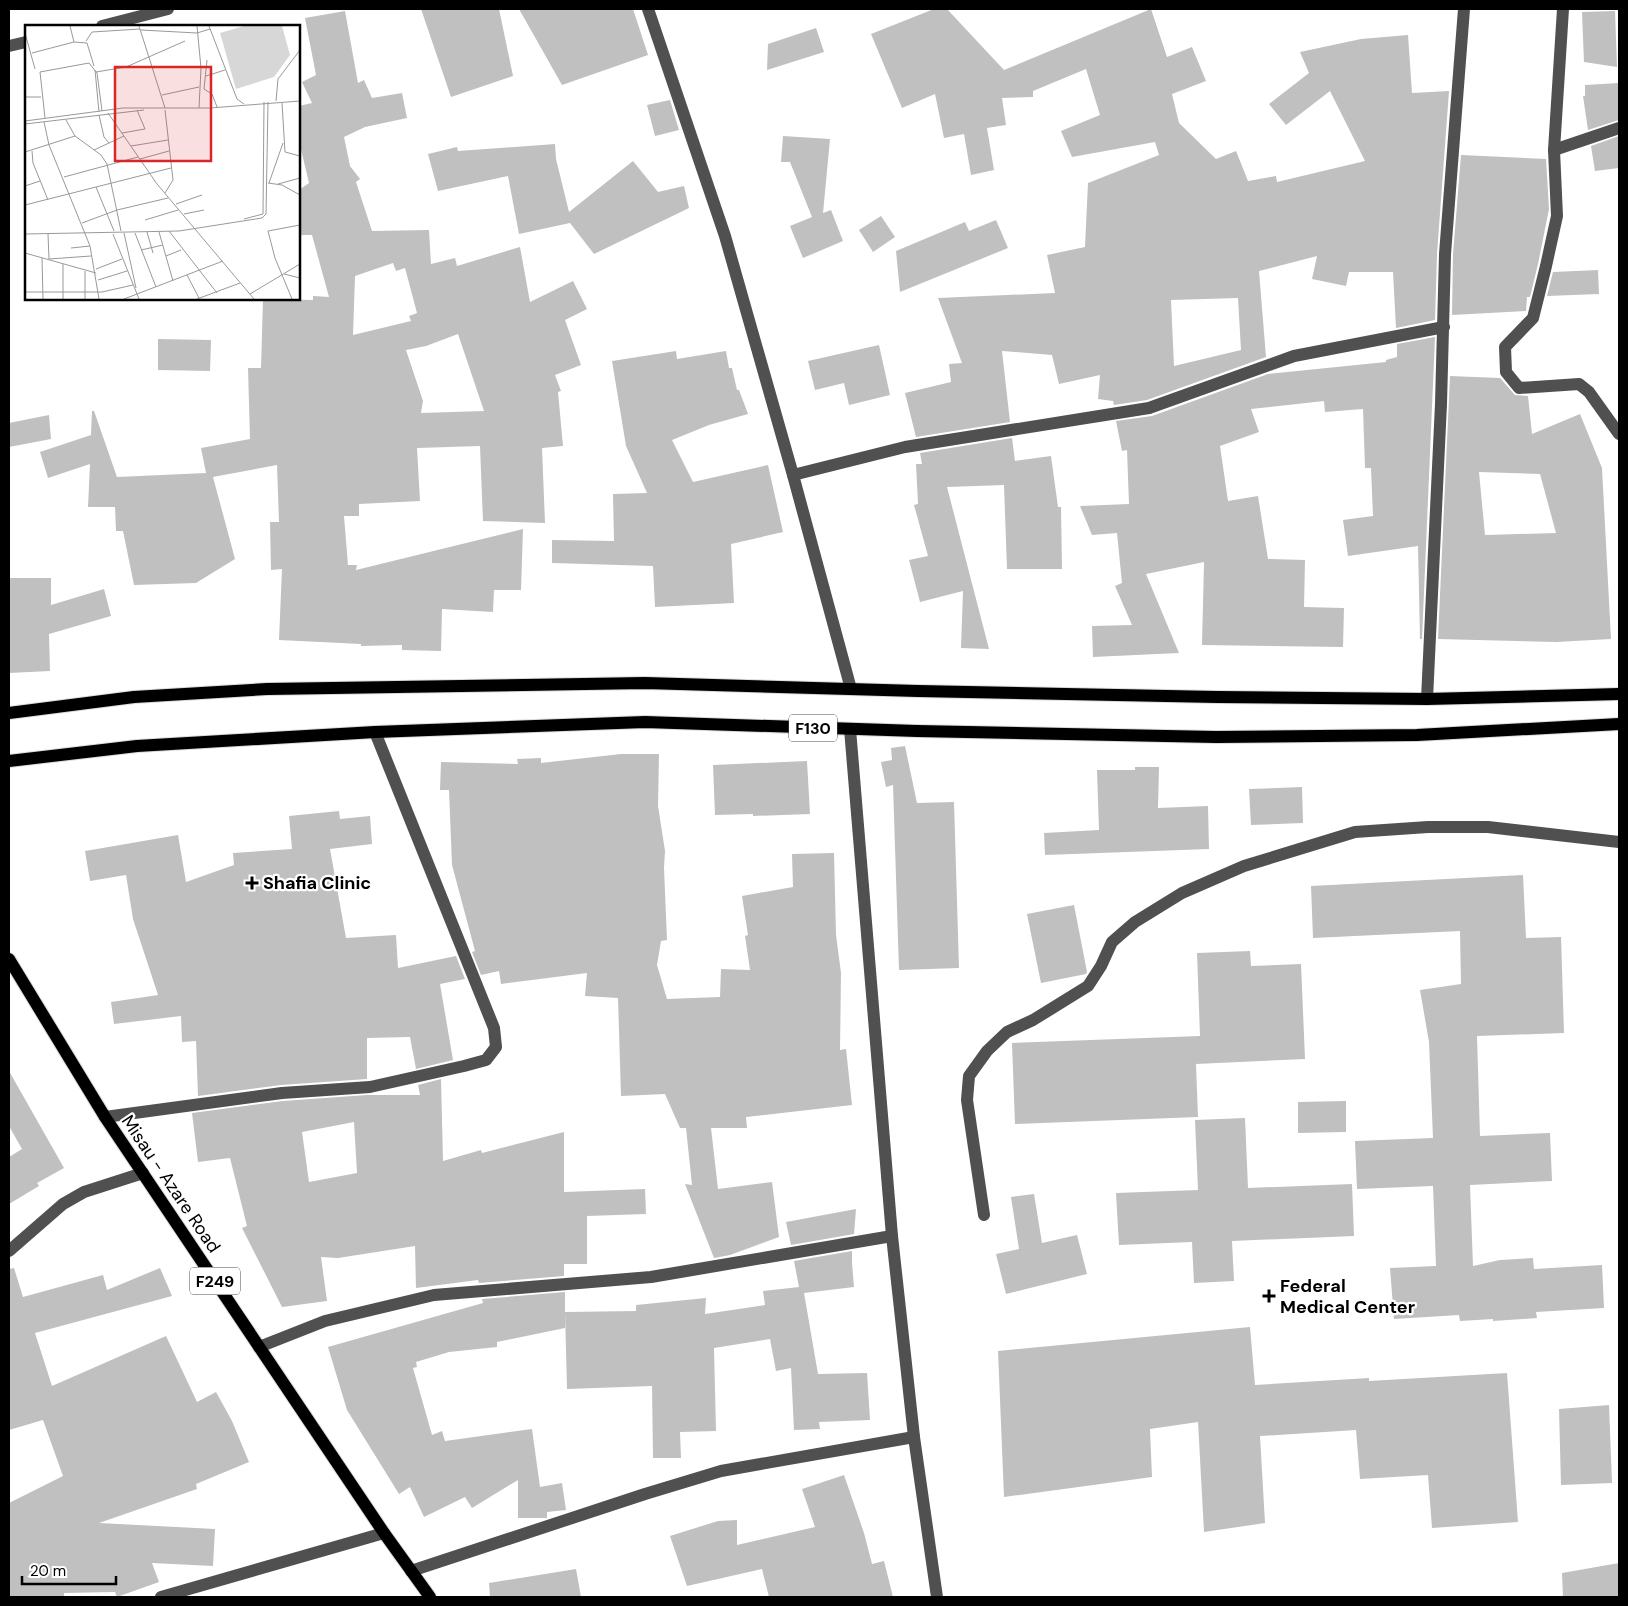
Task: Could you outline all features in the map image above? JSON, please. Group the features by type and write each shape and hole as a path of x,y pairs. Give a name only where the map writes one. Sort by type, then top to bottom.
{"main road":[{"name":"F130","path":"9,713 134,697 267,689 645,683 1217,697 1427,699 1619,694"},
{"name":"F130","path":"9,761 136,746 375,732 645,722 850,729 1216,737 1417,735 1619,724"},
{"name":"Misau - Azare Road","path":"9,959 105,1117 384,1533 430,1597"}],"street":[{"path":"106,25 168,9"},
{"path":"648,9 725,236 851,689"},
{"path":"1427,699 1444,327 1445,254 1464,9"},
{"path":"1563,9 1554,150 1556,216 1533,318 1505,347 1506,372 1519,388 1578,384 1589,392 1619,434"},
{"path":"9,46 25,42"},
{"path":"1554,150 1619,128"},
{"path":"793,475 905,447 1149,408 1294,356 1444,327"},
{"path":"850,729 892,1236 914,1437 937,1597"},
{"path":"105,1117 282,1093 370,1087 486,1060 496,1047 494,1028 375,732"},
{"path":"984,1215 966,1100 969,1076 987,1052 1008,1032 1033,1020 1088,986 1101,966 1112,942 1135,922 1182,893 1244,866 1355,832 1428,827 1488,827 1619,842"},
{"path":"9,1250 63,1204 84,1192 143,1174"},
{"path":"259,1347 325,1321 434,1296 651,1277 892,1236"},
{"path":"411,1571 645,1494 721,1472 914,1437"},
{"path":"161,1597 384,1533"}],"building":[{"path":"421,9 499,9 513,76 451,97"},
{"path":"519,9 633,9 648,55 562,85"},
{"path":"934,9 947,9 1004,70 1151,9 1167,57 1192,47 1206,81 1172,94 1179,123 1216,159 1236,151 1248,181 1276,176 1277,182 1365,161 1330,91 1286,125 1269,104 1309,73 1300,52 1361,39 1408,35 1412,93 1449,91 1437,254 1435,320 1396,328 1393,272 1349,272 1346,286 1312,279 1317,256 1259,271 1266,357 1147,400 1114,405 1113,401 1098,399 1100,375 1059,384 1052,355 1002,351 1010,422 916,437 905,393 951,382 949,364 962,363 938,298 1055,293 1047,255 1085,247 1088,183 1159,155 1155,142 1072,157 1061,131 1100,115 1086,69 1033,91 1033,97 1002,98 1006,125 987,128 994,170 971,175 964,134 944,138 935,94 902,108 871,34","holes":["1238,298 1241,350 1174,366 1171,300"]},
{"path":"345,11 358,83 364,80 372,98 402,93 407,118 365,127 344,137 350,166 360,179 356,182 372,231 429,230 431,264 455,258 457,266 520,247 530,302 573,281 587,309 565,320 581,365 555,375 561,391 558,392 563,446 542,448 545,523 483,521 480,446 417,448 420,501 359,504 359,516 344,516 348,565 357,565 356,570 523,529 521,590 494,590 493,612 442,609 441,651 402,650 402,645 361,646 361,644 279,640 282,569 271,570 270,522 279,522 277,465 213,477 235,559 196,583 134,585 123,531 116,531 115,507 88,507 90,464 48,478 40,452 91,435 92,411 94,411 117,477 206,473 201,448 250,439 248,368 261,368 263,300 313,300 313,296 329,297 312,235 300,235 300,189 309,183 300,145 300,106 312,103 302,82 316,75 305,18","holes":["393,263 396,271 405,268 417,313 409,316 411,321 353,335 355,276","458,334 484,411 421,413 423,401 406,350 426,346"]},
{"path":"1615,11 1617,67 1584,62 1582,12"},
{"path":"816,28 824,52 767,70 768,44"},
{"path":"1619,83 1619,120 1588,130 1583,96 1585,96 1585,85"},
{"path":"670,100 679,130 655,136 647,105"},
{"path":"783,136 830,139 823,213 831,210 843,241 803,258 790,226 812,217 790,162 781,162"},
{"path":"1619,136 1619,168 1595,171 1591,146"},
{"path":"555,144 556,159 569,212 633,161 658,192 684,186 689,208 594,254 570,223 519,234 508,176 438,191 428,154 457,147 458,151"},
{"path":"1461,155 1546,159 1549,209 1530,297 1527,297 1526,311 1452,315 1453,254"},
{"path":"881,216 895,237 873,252 859,230"},
{"path":"996,220 1008,248 900,292 896,251 965,222 969,231"},
{"path":"1598,270 1599,294 1547,296 1553,272"},
{"path":"1435,337 1422,639 1420,639 1418,546 1348,556 1343,520 1373,516 1371,468 1365,468 1363,409 1325,412 1324,401 1251,409 1259,432 1220,446 1228,501 1258,496 1268,559 1305,560 1304,607 1344,608 1343,647 1202,645 1204,562 1146,574 1179,653 1093,657 1092,626 1132,625 1115,586 1122,583 1117,533 1092,535 1080,506 1129,504 1127,450 1122,451 1116,421 1152,416 1268,374 1386,362 1386,360 1397,357 1397,344"},
{"path":"158,339 211,340 210,371 158,370"},
{"path":"879,345 890,395 849,405 844,383 815,390 808,361"},
{"path":"676,351 677,359 726,351 729,368 732,368 737,390 739,390 748,414 709,425 672,440 693,482 768,465 783,532 731,544 734,603 655,607 653,566 552,563 552,540 614,541 613,494 647,493 626,446 612,361"},
{"path":"1450,376 1500,378 1515,395 1528,396 1532,434 1580,414 1602,468 1611,639 1556,642 1438,639","holes":["1479,472 1540,474 1556,533 1485,535"]},
{"path":"49,415 51,439 9,447 9,423"},
{"path":"1012,438 1015,461 1051,456 1058,507 1061,507 1062,569 1007,569 1004,485 947,487 989,649 961,648 963,591 920,602 909,560 928,556 914,505 918,504 916,464 922,464 920,453"},
{"path":"9,578 51,578 51,605 104,589 111,616 49,634 50,671 9,673"},
{"path":"905,746 917,803 954,802 959,968 899,970 893,785 886,787 881,762 892,760 891,748"},
{"path":"621,754 659,754 658,806 665,851 667,940 661,941 657,965 667,999 720,997 721,969 750,970 745,936 748,935 742,896 793,887 792,854 834,853 836,935 841,973 840,1050 846,1049 852,1105 746,1117 747,1128 711,1128 718,1189 772,1182 779,1237 730,1255 714,1258 685,1184 692,1185 686,1128 680,1128 665,1094 621,1096 618,998 585,996 587,973 501,984 499,971 481,975 472,952 475,951 452,865 449,790 440,790 441,762 518,764 517,759 541,758 541,763"},
{"path":"807,761 810,814 715,815 713,765"},
{"path":"1135,767 1159,767 1158,808 1208,806 1209,849 1045,855 1044,833 1099,830 1097,770 1135,770"},
{"path":"1302,787 1303,823 1251,825 1249,789"},
{"path":"339,811 340,819 370,816 372,844 330,849 346,938 396,935 398,968 456,956 465,979 440,984 453,1060 416,1069 410,1037 367,1038 367,1079 281,1085 198,1096 196,1041 182,1042 181,1016 114,1024 111,1002 158,995 133,919 126,875 90,881 85,851 178,835 186,882 234,865 233,853 292,849 289,816"},
{"path":"1523,875 1526,938 1561,937 1564,1033 1477,1036 1480,1136 1550,1133 1552,1181 1470,1185 1473,1266 1500,1260 1533,1258 1534,1269 1602,1265 1604,1308 1536,1312 1537,1318 1493,1321 1493,1319 1460,1321 1459,1315 1394,1319 1390,1268 1436,1266 1433,1186 1357,1189 1355,1141 1433,1138 1429,1042 1420,990 1461,984 1460,931 1313,938 1311,886"},
{"path":"1074,905 1087,972 1086,974 1041,983 1027,914"},
{"path":"1250,951 1251,966 1301,964 1305,1059 1196,1064 1198,1117 1015,1124 1012,1043 1200,1036 1197,953"},
{"path":"9,1071 64,1168 37,1183 39,1186 9,1204 9,1157 22,1149 9,1126"},
{"path":"441,1079 443,1161 481,1150 482,1153 564,1132 564,1192 645,1189 646,1214 587,1216 587,1264 564,1264 564,1276 479,1283 478,1280 416,1288 415,1246 338,1258 321,1257 327,1301 282,1307 242,1228 247,1226 230,1158 198,1162 192,1113 283,1101 367,1095 420,1095 418,1085","holes":["354,1122 357,1173 309,1182 302,1132"]},
{"path":"1346,1101 1346,1132 1298,1133 1298,1102"},
{"path":"1245,1118 1248,1188 1352,1184 1354,1236 1232,1241 1234,1281 1194,1283 1192,1242 1119,1245 1116,1193 1198,1190 1195,1120"},
{"path":"1034,1194 1042,1243 1077,1235 1087,1274 1006,1294 996,1254 1019,1249 1011,1197"},
{"path":"856,1209 854,1234 791,1245 786,1222"},
{"path":"852,1251 854,1287 804,1293 818,1374 867,1373 870,1420 819,1422 820,1429 794,1430 791,1368 776,1371 770,1339 714,1348 716,1431 680,1432 681,1458 653,1458 652,1386 567,1389 565,1312 636,1311 636,1305 706,1298 705,1314 765,1305 763,1291 799,1287 794,1261"},
{"path":"14,1268 23,1297 103,1275 107,1290 160,1268 172,1296 35,1333 52,1386 166,1336 197,1402 216,1392 232,1421 249,1462 196,1484 197,1489 99,1523 215,1529 213,1566 152,1563 159,1582 117,1597 115,1592 64,1593 64,1596 9,1597 9,1503 63,1476 43,1420 9,1430 9,1269"},
{"path":"565,1292 565,1328 497,1342 497,1347 449,1352 416,1362 417,1367 413,1368 432,1435 442,1431 445,1441 532,1429 540,1487 562,1483 566,1510 547,1512 547,1518 518,1518 518,1480 472,1508 465,1497 424,1517 410,1487 399,1494 347,1410 328,1347 483,1303 482,1299"},
{"path":"1250,1327 1255,1385 1369,1378 1369,1381 1507,1373 1518,1522 1432,1528 1428,1475 1360,1479 1356,1430 1260,1436 1265,1523 1204,1532 1198,1422 1150,1429 1152,1477 1004,1497 998,1351"},
{"path":"1609,1405 1612,1483 1561,1485 1559,1409"},
{"path":"844,1475 864,1533 872,1564 884,1561 893,1597 769,1597 762,1569 687,1586 670,1536 718,1521 737,1520 737,1545 815,1527 802,1489"},
{"path":"1619,1563 1619,1597 1563,1597 1562,1573"},
{"path":"576,1569 581,1597 490,1597 489,1583"}],"place":[{"name":"Shafia Clinic","path":"252,883"},
{"name":"Federal Medical Center","path":"1269,1296"}]}
